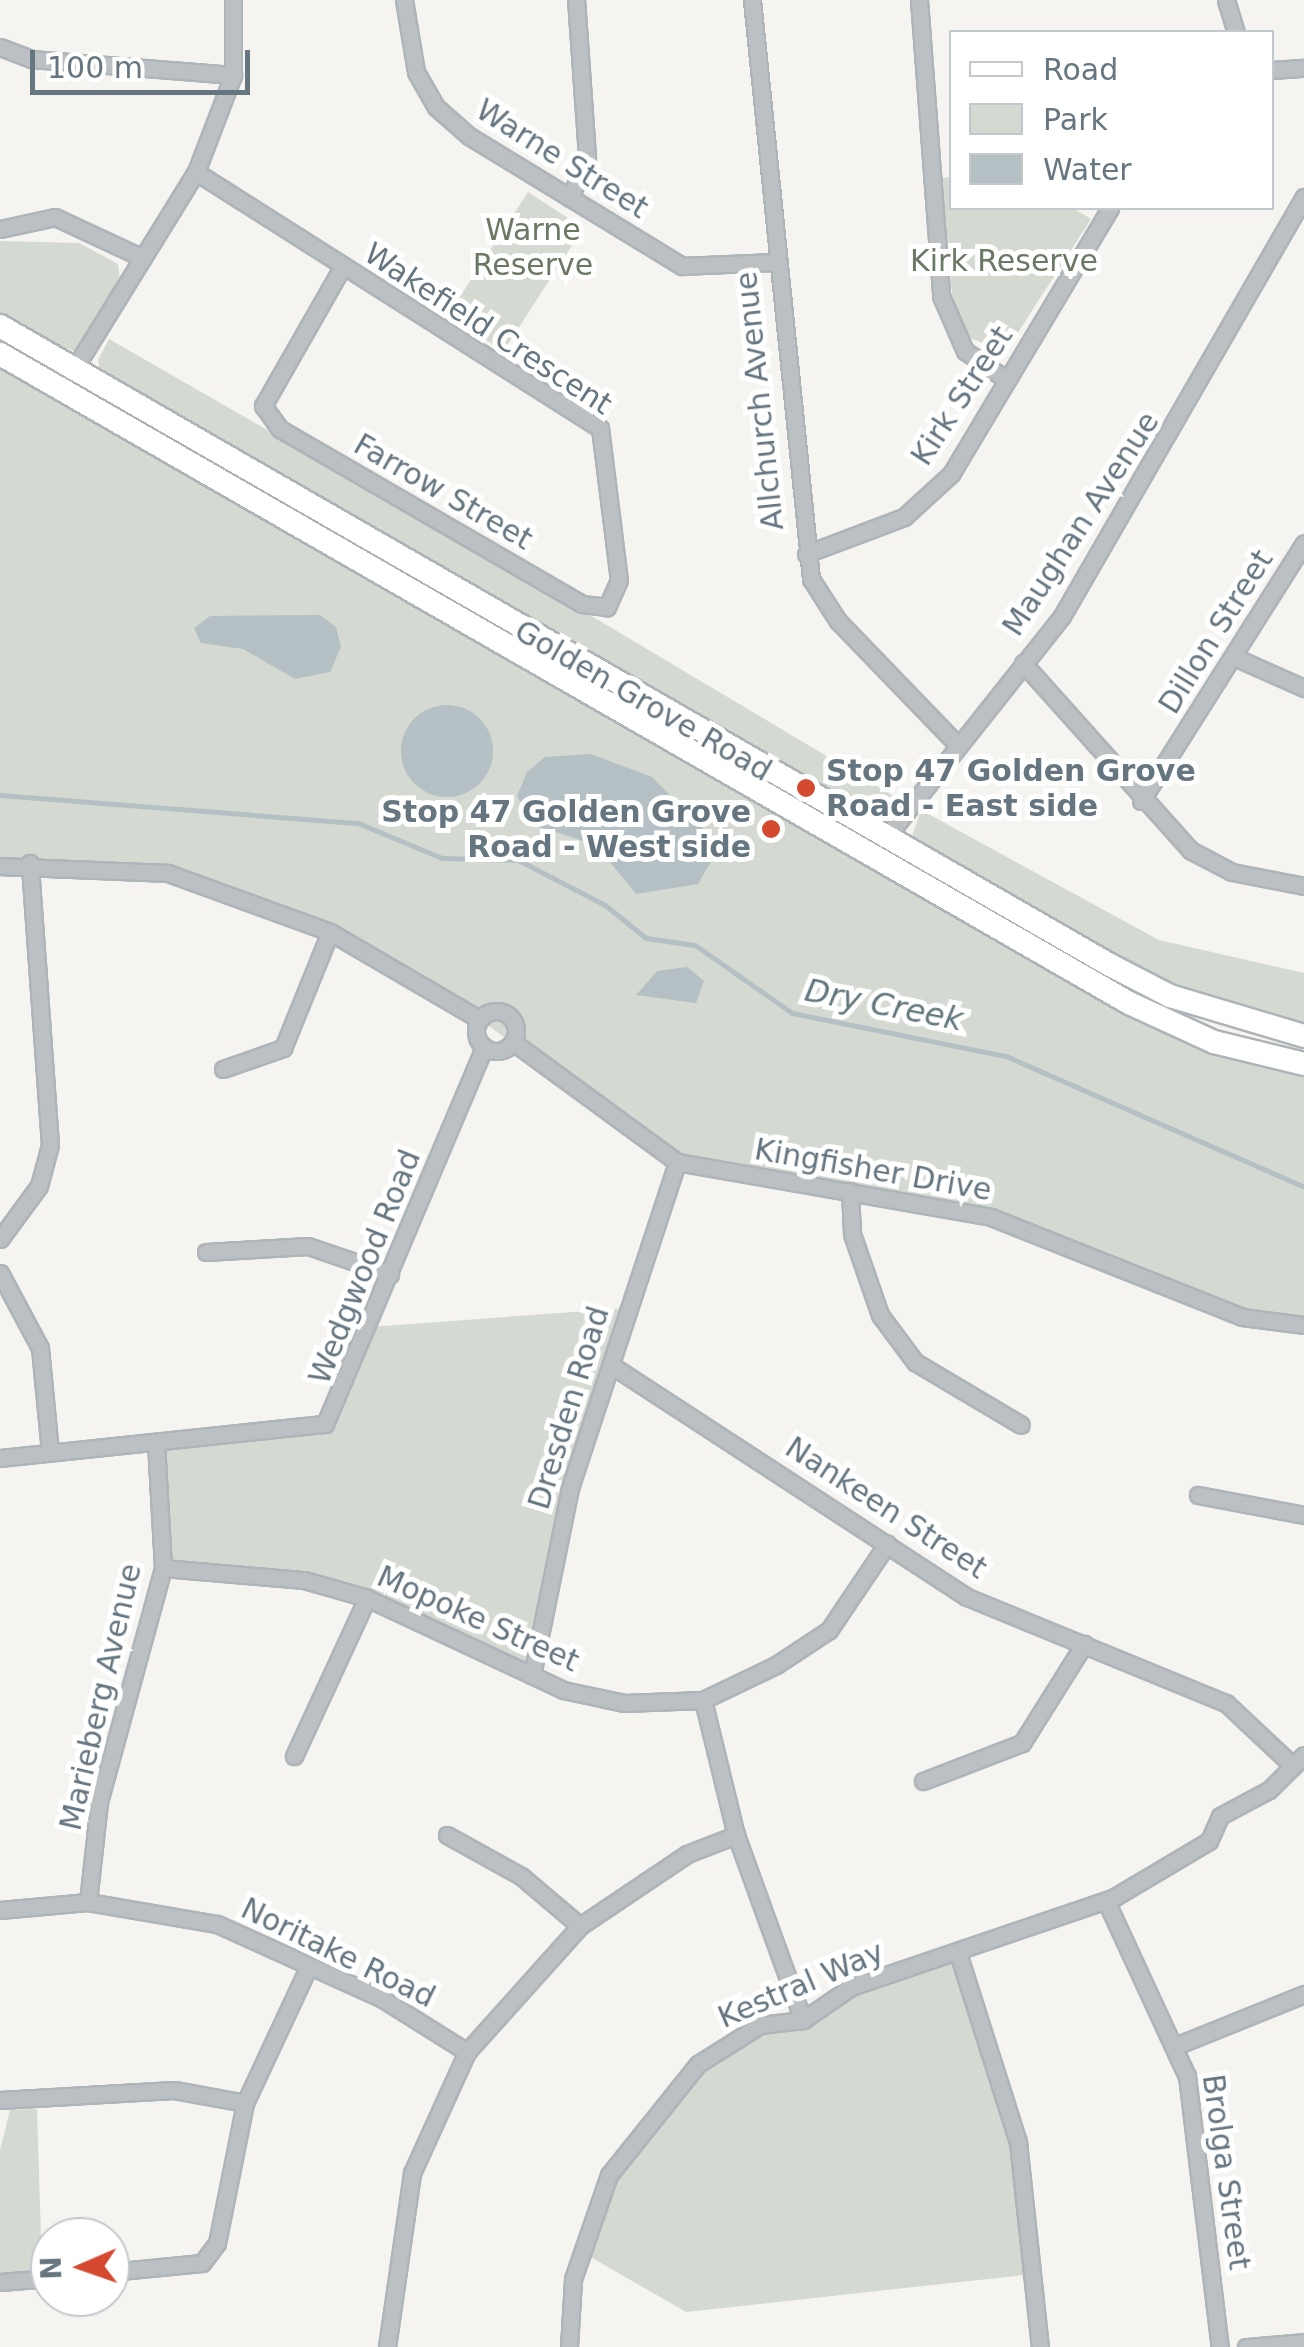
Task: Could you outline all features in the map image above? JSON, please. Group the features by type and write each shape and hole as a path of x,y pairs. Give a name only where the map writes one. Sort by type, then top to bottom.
{"main road":[{"name":"Golden Grove Road","path":"0,326 68,380 872,860 1129,1004 1214,1042 1304,1064"},
{"name":"Golden Grove Road","path":"0,354 68,380 1170,996 1304,1036"}],"street":[{"path":"68,380 196,172 233,75 233,0"},
{"name":"Warne Street","path":"404,0 416,72 436,107 570,198 682,266 772,262"},
{"path":"570,198 587,156 576,0"},
{"name":"Allchurch Avenue","path":"752,0 772,262 806,554 838,621 954,742"},
{"path":"919,0 941,296 966,351 1007,380"},
{"path":"1226,0 1235,30"},
{"path":"0,47 31,59 233,75"},
{"path":"1274,70 1304,68"},
{"name":"Wakefield Crescent","path":"196,172 600,428 609,446 619,580 607,607"},
{"name":"Maughan Avenue","path":"872,860 954,742 1023,663 1185,414 1304,197"},
{"name":"Kirk Street","path":"806,554 904,518 951,474 1109,210"},
{"path":"0,229 56,217 143,258"},
{"name":"Farrow Street","path":"343,266 263,406 280,429 582,604 607,607"},
{"name":"Dillon Street","path":"1141,801 1304,544"},
{"path":"1234,657 1304,688"},
{"path":"1023,663 1141,801 1190,850 1232,872 1304,886"},
{"path":"0,1238 39,1186 50,1145 30,863"},
{"path":"0,866 30,863 168,873 330,932 479,1019 484,1048 513,1042"},
{"path":"223,1069 283,1048 330,932"},
{"name":"Kingfisher Drive","path":"479,1019 504,1012 513,1042 677,1162 990,1216 1242,1316 1304,1326"},
{"name":"Wedgwood Road","path":"0,1458 325,1424 484,1048"},
{"name":"Dresden Road","path":"532,1676 570,1488 677,1162"},
{"path":"850,1191 858,1250 880,1314 903,1346 938,1379 1021,1425"},
{"path":"206,1252 308,1246 390,1274"},
{"path":"0,1272 40,1348 50,1451"},
{"name":"Nankeen Street","path":"611,1365 967,1598 1226,1703 1298,1761"},
{"name":"Marieberg Avenue","path":"88,1902 99,1802 163,1568 156,1444"},
{"path":"1198,1495 1304,1515"},
{"name":"Mopoke Street","path":"163,1568 304,1580 368,1598 532,1676 624,1703 703,1700 829,1630 887,1544"},
{"path":"294,1756 368,1598"},
{"path":"924,1780 1022,1743 1084,1644"},
{"path":"703,1700 736,1835 803,2020"},
{"name":"Kestral Way","path":"569,2347 580,2251 609,2174 640,2128 678,2083 740,2036 803,2020 851,1987 1106,1902 1210,1841 1220,1816 1298,1761"},
{"path":"446,1835 521,1876 580,1926"},
{"path":"387,2347 412,2174 468,2052 580,1926 687,1854 736,1835"},
{"name":"Noritake Road","path":"0,1910 88,1902 217,1924 309,1966 468,2052"},
{"name":"Brolga Street","path":"1106,1902 1178,2045 1220,2347"},
{"path":"958,1953 1018,2142 1040,2347"},
{"path":"130,2270 202,2263 217,2243 245,2103 309,1966"},
{"path":"1178,2045 1304,1994"},
{"path":"0,2100 174,2090 245,2103"},
{"path":"0,2282 30,2280"},
{"path":"1246,2347 1304,2342"}],"green space":[{"name":"Kirk Reserve","path":"949,177 949,210 1076,210 1091,219 1005,353 971,338 954,313 941,178"},
{"name":"Warne Reserve","path":"528,192 583,228 503,351 448,315"},
{"path":"0,241 79,243 118,264 120,281 76,352 0,320"},
{"path":"109,339 605,624 902,801 878,822 102,377 98,360"},
{"path":"0,354 1129,1003 1304,1064 1304,1321 1242,1317 991,1217 677,1162 479,1019 330,932 168,873 0,866"},
{"path":"921,810 1159,940 1304,973 1304,1029 1174,990 911,839"},
{"path":"628,1308 570,1488 532,1675 304,1580 163,1568 156,1444 325,1424 369,1327"},
{"path":"958,1953 1008,2101 1033,2274 686,2312 580,2251 609,2175 668,2093 739,2036"},
{"path":"37,2109 40,2217 30,2217 30,2271 0,2274 0,2150 10,2110"}],"water":[{"path":"320,615 336,627 341,647 330,672 295,679 243,649 201,643 194,628 210,616"},
{"path":"447,705 465,709 479,719 489,733 493,751 489,769 479,783 465,793 447,797 429,793 415,783 405,769 401,751 405,733 415,719 429,709"},
{"path":"591,754 652,777 703,828 715,855 698,884 636,894 596,845 533,825 517,796 527,772 545,757"},
{"path":"687,967 704,981 696,1003 636,995 657,971"}],"waterway":[{"name":"Dry Creek","path":"0,795 358,823 442,858 518,860 605,905 646,938 695,945 792,1013 1006,1056 1304,1187"}],"place":[{"name":"Stop 47 Golden Grove Road - East side","path":"806,788"},
{"name":"Stop 47 Golden Grove Road - West side","path":"771,829"}]}
